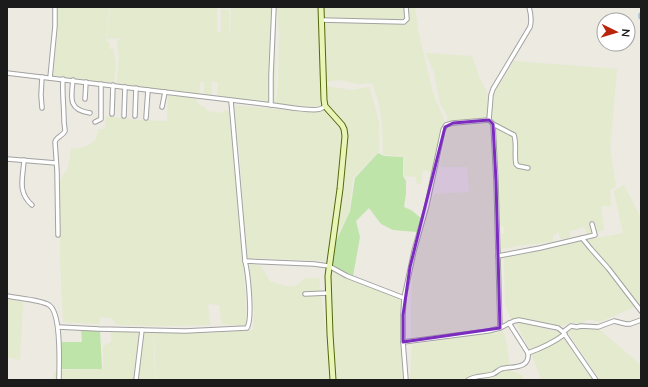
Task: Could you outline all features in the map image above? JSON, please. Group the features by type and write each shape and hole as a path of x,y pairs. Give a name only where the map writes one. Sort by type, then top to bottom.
{"street":[{"path":"50,78 55,26 55,7"},
{"path":"271,105 274,7"},
{"path":"321,7 323,92 325,106 344,129 340,189 329,266 328,293 333,380"},
{"path":"321,20 404,22 407,19 406,7"},
{"path":"528,168 518,166 516,164 514,135 493,124 489,120 491,95 493,89 532,22 529,7"},
{"path":"7,73 313,110 320,109 325,106"},
{"path":"42,77 42,108"},
{"path":"58,235 55,140 65,131 62,97 63,79"},
{"path":"73,80 72,95 74,106 79,111 90,113"},
{"path":"85,99 86,82"},
{"path":"95,122 101,119 101,84"},
{"path":"112,114 113,85"},
{"path":"124,116 125,87"},
{"path":"134,116 136,88"},
{"path":"146,118 148,90"},
{"path":"162,107 165,92"},
{"path":"58,327 185,331 247,328 249,325 248,285 231,101"},
{"path":"406,380 403,342 404,298 414,251 427,205 444,127 453,123 489,120"},
{"path":"493,124 500,328"},
{"path":"7,159 56,163"},
{"path":"24,160 22,183 23,195 32,205"},
{"path":"498,256 595,235 592,224"},
{"path":"582,238 608,268 641,311"},
{"path":"245,261 329,266 347,276 404,298"},
{"path":"305,294 328,293"},
{"path":"7,296 49,304 54,311 58,327 59,380"},
{"path":"403,342 488,332 519,320 558,328 564,333 596,380"},
{"path":"528,353 543,348 554,342 571,326 598,326 614,321 628,324 641,320"},
{"path":"468,380 476,376 494,374 502,369 514,368 523,365 526,362 528,353 509,323"},
{"path":"136,380 142,330"}],"highlighted area":[{"path":"489,120 493,124 500,328 403,342 403,315 410,267 445,127 453,123"}],"green space":[{"path":"58,7 109,7 106,40 109,43 110,49 113,49 116,65 114,83 53,76 58,29"},
{"path":"110,7 217,7 217,32 221,33 221,9 229,10 230,46 231,7 275,8 275,103 238,100 217,95 218,82 211,82 212,97 204,95 204,82 200,82 199,94 117,84 119,56 117,40 126,38 107,39"},
{"path":"277,7 319,7 321,104 319,107 276,104 279,33"},
{"path":"324,7 415,7 419,35 433,93 444,120 434,173 423,170 421,184 416,183 416,177 404,176 403,156 383,155 382,124 378,100 372,83 358,84 341,80 326,82"},
{"path":"426,53 472,56 488,95 487,118 466,119 447,123 447,115 440,104 434,72"},
{"path":"514,61 617,69 610,149 616,186 610,190 611,206 601,206 604,230 588,235 584,227 570,231 570,238 561,239 558,232 553,236 553,242 502,249 501,234 504,233 504,227 500,226 500,181 496,156 496,125 490,119 493,95"},
{"path":"326,86 351,90 369,87 379,121 379,151 353,178 349,211 325,261 246,258 240,159 234,105 319,112 326,108"},
{"path":"168,95 196,99 198,104 208,111 223,113 224,110 228,111 237,186 247,326 222,324 219,305 208,304 210,325 117,325 111,318 101,317 99,324 63,322 60,257 60,182 68,168 71,148 78,149 89,145 96,139 99,129 105,129 106,116 135,120 167,121"},
{"path":"482,121 488,122 492,129 500,325 448,334 411,337 413,265 434,194 469,192 467,167 440,167 447,126"},
{"path":"378,153 384,156 403,157 403,176 406,181 404,207 411,210 422,219 417,232 393,230 381,224 369,208 356,221 360,237 353,276 327,263 350,211 355,178"},
{"path":"624,185 641,218 641,304 600,322 589,319 582,323 571,323 561,326 520,318 512,321 505,305 504,256 623,233 614,191"},
{"path":"250,264 261,266 270,281 285,286 296,286 305,278 319,278 331,380 156,380 154,332 210,333 253,330 254,309"},
{"path":"330,269 402,302 402,358 404,380 336,380 333,351"},
{"path":"7,299 23,300 20,360 7,357"},
{"path":"516,323 559,332 578,353 595,380 541,380 531,352"},
{"path":"590,324 598,327 641,366 641,380 599,380 567,331 573,327 585,327"},
{"path":"81,330 100,331 102,369 61,369 62,342 82,342"},
{"path":"503,331 506,339 510,370 522,375 524,380 410,380 412,345 491,332 496,334"},
{"path":"111,332 153,332 155,380 53,380 54,373 60,370 103,369 103,346 111,342"}]}
